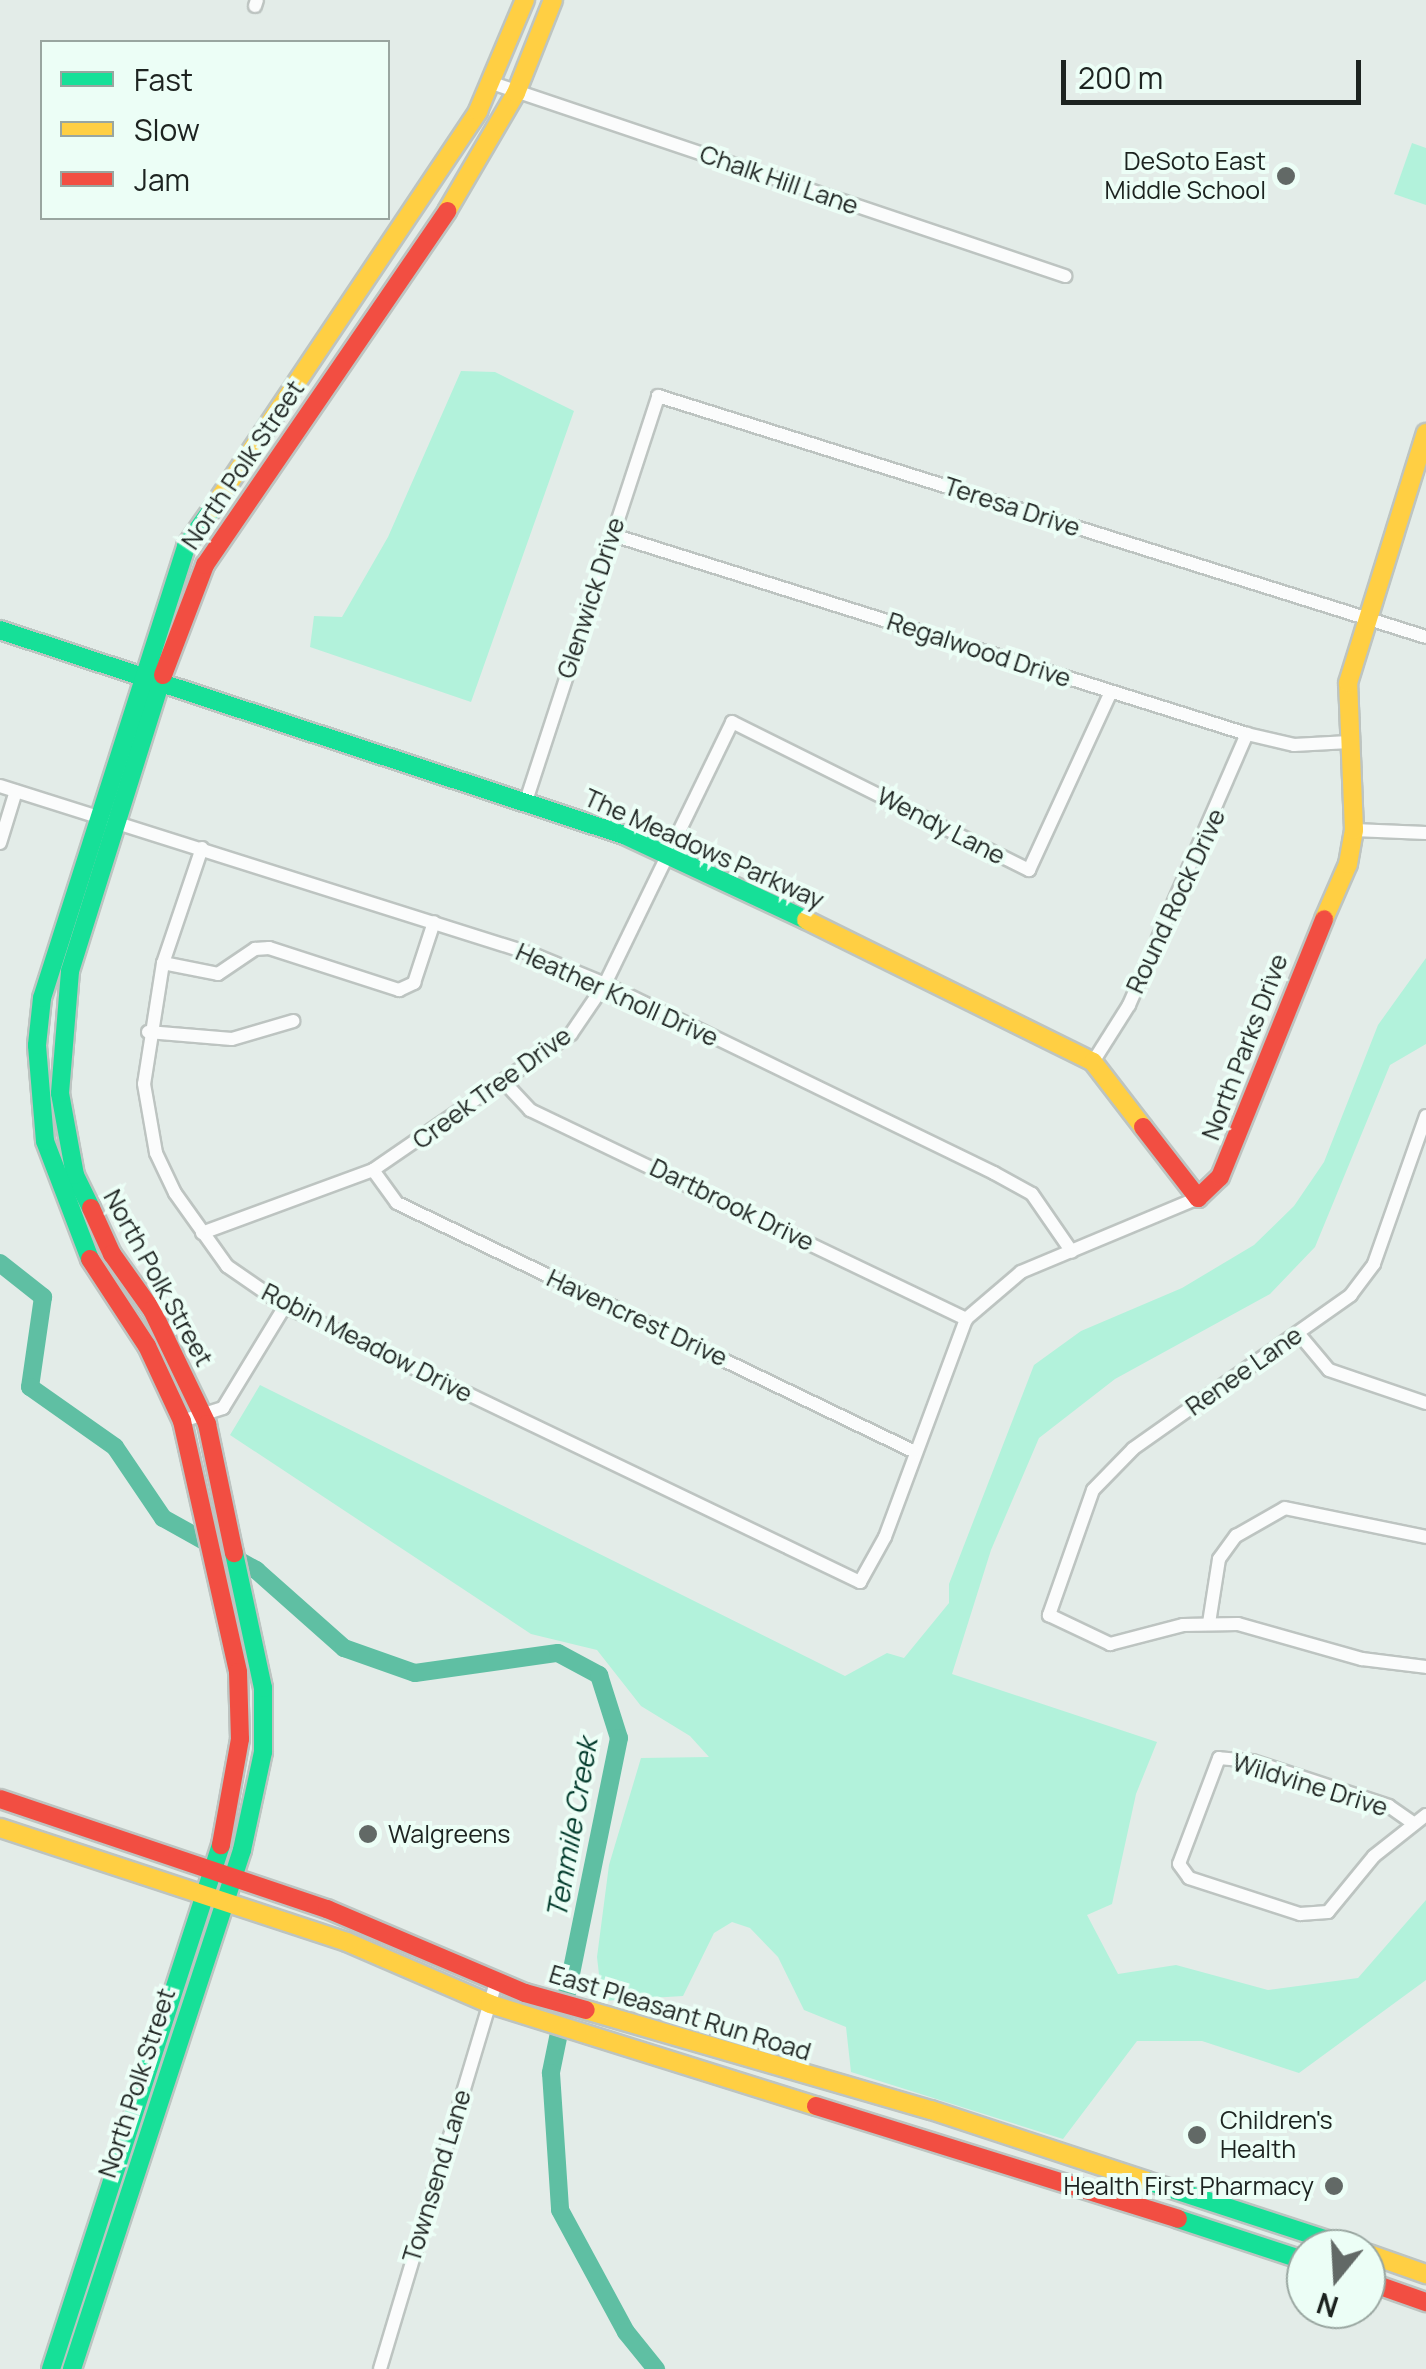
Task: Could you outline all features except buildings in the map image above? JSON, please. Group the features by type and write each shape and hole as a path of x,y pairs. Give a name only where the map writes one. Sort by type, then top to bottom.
{"main road":[{"name":"North Polk Street","path":"72,2369 116,2230 174,2020 213,1870 240,1739 229,1625 182,1422 147,1346 80,1244 41,1112 42,998 96,816 186,546 316,362 492,84 525,0"},
{"name":"North Polk Street","path":"51,2369 98,2224 174,2020 224,1903 263,1752 263,1688 252,1624 202,1415 152,1310 86,1205 65,1134 64,1003 161,681 205,565 457,196 516,94 553,0"},
{"path":"316,362 334,374"},
{"name":"North Parks Drive","path":"1198,1198 1220,1177 1242,1131 1279,1020 1348,864 1354,830 1348,684 1366,619 1420,476 1426,433"},
{"name":"The Meadows Parkway","path":"0,630 526,800 666,855 1093,1062 1198,1198"},
{"path":"0,1824 3,1799"},
{"name":"East Pleasant Run Road","path":"3,1799 353,1920 525,1993 1074,2158 1289,2229"},
{"name":"East Pleasant Run Road","path":"0,1824 347,1942 490,2004 623,2049 1066,2181 1286,2253"},
{"path":"347,1942 353,1920"},
{"path":"801,2103 808,2078"},
{"path":"1066,2181 1074,2158"},
{"path":"98,2224 116,2230"},
{"path":"1386,2260 1426,2274"},
{"path":"1386,2288 1426,2302"},
{"path":"66,2321 85,2327"}],"street":[{"name":"Chalk Hill Lane","path":"492,84 1065,276"},
{"name":"Glenwick Drive","path":"526,800 658,396"},
{"name":"Teresa Drive","path":"658,396 1426,637"},
{"name":"Regalwood Drive","path":"613,535 1248,734 1294,745 1349,742"},
{"name":"Wendy Lane","path":"732,722 1028,870 1111,692"},
{"name":"Creek Tree Drive","path":"202,1232 373,1170 505,1083 571,1034 605,984 732,722"},
{"name":"Round Rock Drive","path":"1093,1062 1129,1005 1248,734"},
{"name":"Heather Knoll Drive","path":"0,786 434,922 605,984 1032,1194 1072,1252"},
{"path":"0,844 16,790"},
{"path":"1354,830 1426,833"},
{"name":"Robin Meadow Drive","path":"202,848 164,963 148,1032 144,1084 156,1153 202,1232 227,1266 285,1306 860,1582"},
{"path":"164,963 218,974 255,949 269,948 399,990 414,983 434,922"},
{"path":"148,1032 232,1039 293,1021"},
{"name":"Dartbrook Drive","path":"505,1083 530,1110 966,1318"},
{"name":"Renee Lane","path":"1209,1622 1110,1644 1049,1615 1093,1490 1133,1450 1350,1294 1374,1264 1426,1116"},
{"name":"Havencrest Drive","path":"373,1170 397,1203 915,1452"},
{"name":"North Parks Drive","path":"860,1582 886,1538 966,1318 1021,1272 1198,1198"},
{"path":"182,1422 223,1408 240,1388 285,1306"},
{"path":"1298,1333 1329,1370 1426,1403"},
{"path":"1426,1537 1285,1508 1236,1536 1218,1559 1209,1622 1426,1667"},
{"name":"Wildvine Drive","path":"1218,1758 1252,1761 1420,1819 1374,1856 1328,1912 1300,1914 1189,1878 1179,1864 1218,1758"},
{"name":"Townsend Lane","path":"380,2369 496,1983"}],"green space":[{"path":"1412,143 1426,148 1426,205 1394,194"},
{"path":"461,371 495,372 574,411 471,702 310,647 314,616 342,617 388,537"},
{"path":"1426,958 1426,1044 1390,1065 1315,1247 1270,1294 1115,1379 1039,1438 991,1550 952,1674 1157,1742 1136,1794 1112,1904 1087,1915 1118,1974 1176,1965 1268,1990 1358,1978 1426,1900 1426,1980 1299,2073 1202,2041 1137,2041 1063,2139 851,2072 846,2027 804,2010 778,1957 750,1928 732,1922 714,1933 683,1996 602,2001 597,1957 609,1865 641,1758 709,1757 690,1736 641,1706 597,1650 531,1634 230,1435 260,1385 845,1676 887,1653 904,1658 949,1603 949,1584 1034,1365 1081,1331 1182,1288 1254,1245 1294,1206 1324,1162 1378,1025"}],"waterway":[{"name":"Tenmile Creek","path":"0,1263 43,1297 30,1387 115,1447 163,1518 256,1570 344,1648 415,1673 558,1653 599,1675 619,1738 551,2073 560,2210 626,2332 656,2369"}],"traffic: fast":[{"path":"90,1259 45,1141 37,1045 42,998 186,546 212,509"},
{"path":"0,630 624,835 806,920"},
{"path":"91,1208 75,1175 60,1093 70,971 163,675"},
{"path":"72,2369 242,1850 263,1752 263,1688 234,1553"},
{"path":"51,2369 221,1845"},
{"path":"1147,2181 1294,2229"},
{"path":"1178,2219 1286,2254"}],"traffic: slow":[{"path":"212,509 478,111 525,0"},
{"path":"447,211 516,93 553,0"},
{"path":"1324,919 1348,864 1354,830 1348,683 1426,433"},
{"path":"806,920 1093,1062 1143,1127"},
{"path":"0,1828 347,1942 490,2004 816,2106"},
{"path":"586,2010 931,2110 1147,2181"},
{"path":"1386,2260 1426,2274"}],"traffic: jam":[{"path":"163,675 205,565 447,211"},
{"path":"1143,1127 1198,1198 1220,1177 1324,919"},
{"path":"91,1208 112,1254 152,1310 207,1424 234,1553"},
{"path":"90,1259 147,1346 182,1421 238,1672 240,1739 221,1845"},
{"path":"0,1799 327,1909 525,1993 586,2010"},
{"path":"816,2106 1178,2219"},
{"path":"1386,2288 1426,2302"}],"place":[{"name":"DeSoto East Middle School","path":"1286,176"},
{"name":"Walgreens","path":"368,1834"},
{"name":"Children's Health","path":"1197,2135"},
{"name":"Health First Pharmacy","path":"1334,2186"}]}
